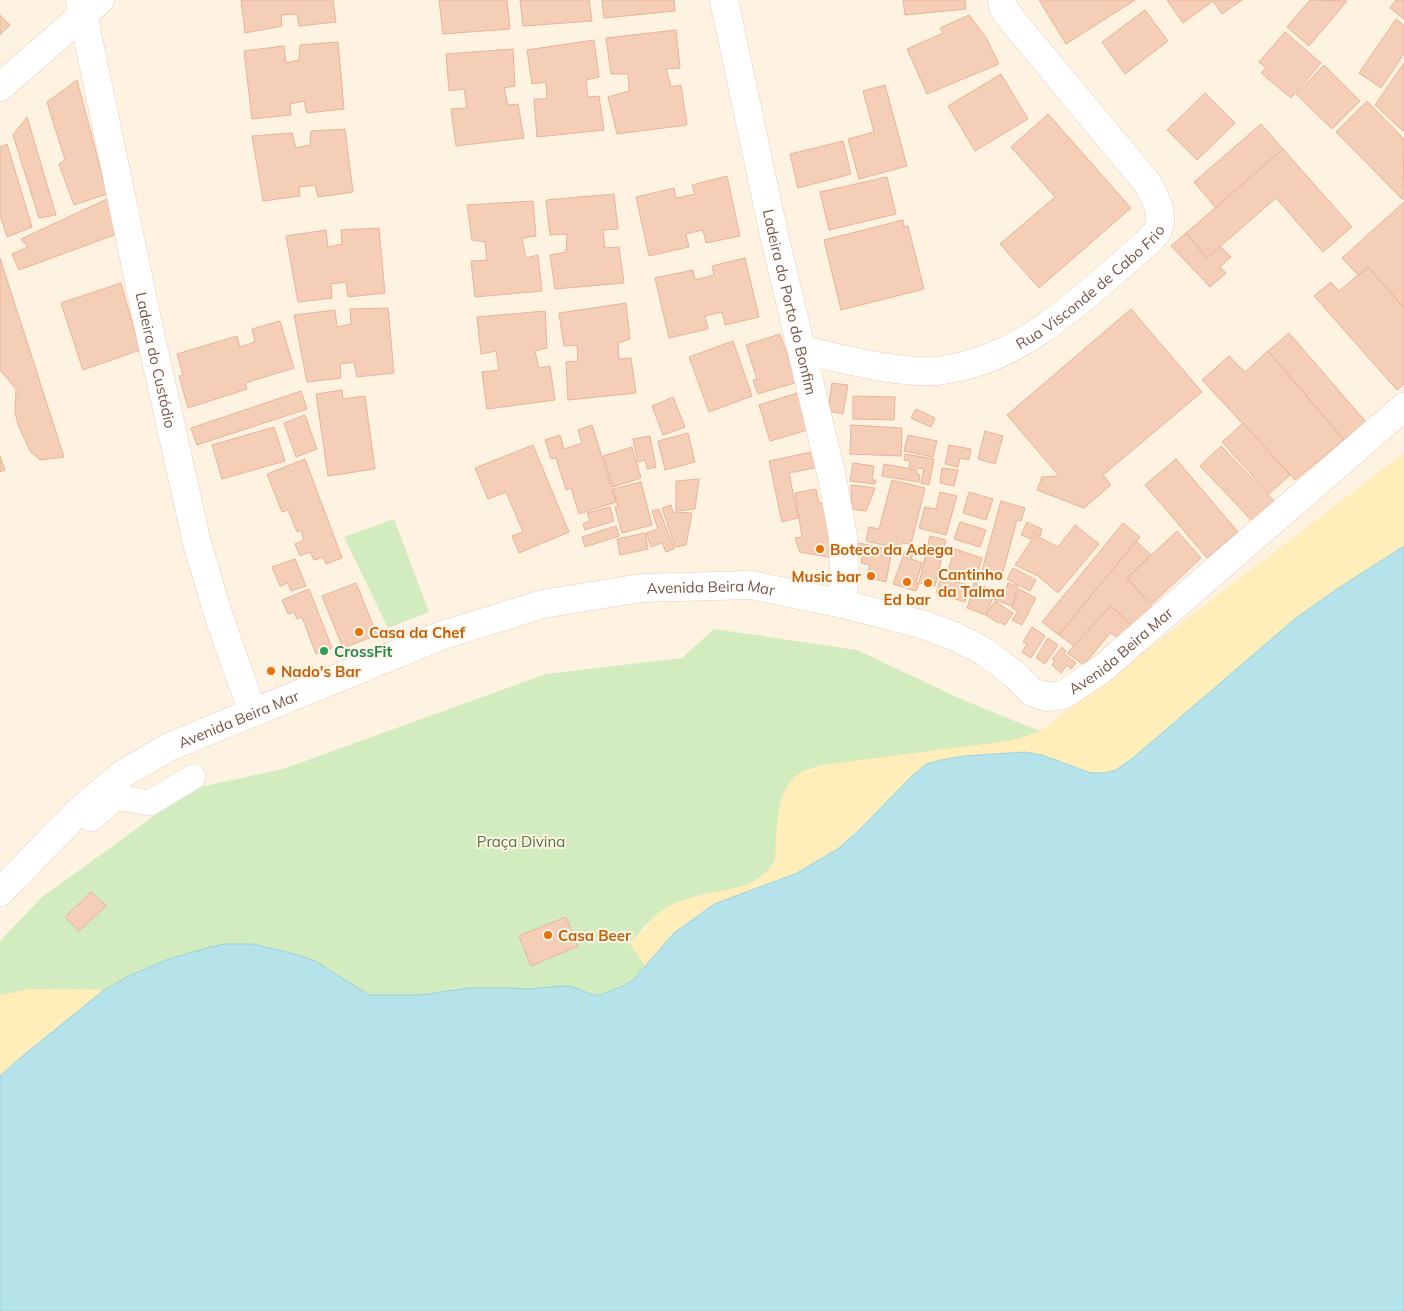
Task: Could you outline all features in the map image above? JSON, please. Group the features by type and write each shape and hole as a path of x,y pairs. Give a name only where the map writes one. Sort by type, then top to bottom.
{"street":[{"name":"Ladeira do Porto do Bonfim","path":"724,0 775,239 831,473 842,536 844,567 843,604"},
{"name":"Rua Visconde de Cabo Frio","path":"802,350 903,370 938,371 972,364 1011,348 1046,327 1147,243 1158,231 1161,215 1156,198 1148,184 1012,20 1004,9 1002,0"},
{"path":"0,88 87,5"},
{"name":"Ladeira do Custódio","path":"87,5 146,314 197,543 220,620 253,714"},
{"name":"Avenida Beira Mar","path":"0,892 79,811 124,773 169,747 443,635 543,604 641,588 751,585 843,604 921,624 954,636 985,652 1014,674 1032,692 1047,696 1063,695 1102,669 1404,407"},
{"path":"0,904 15,886 116,797 150,803 192,777"}],"green space":[{"path":"394,519 429,612 388,628 344,537"},
{"name":"Praça Divina","path":"714,629 857,650 963,700 1040,731 1008,741 775,859 767,871 756,880 743,886 669,906 653,918 629,942 646,967 622,987 606,994 592,994 562,986 0,1076 103,991 32,989 0,995 0,941 41,898 191,789 283,769 546,674 682,658"}],"sand":[{"path":"1404,453 1404,546 1296,618 1134,757 1116,770 1104,773 1091,773 1042,755 1025,752 889,799 839,848 820,860 797,873 714,904 686,923 667,940 646,967 629,942 640,934 663,909 669,906 697,896 746,885 763,875 775,859 781,802 790,782 800,773 822,765 1008,741 1040,731"},
{"path":"32,989 104,990 0,1076 0,995"}],"water":[{"path":"1404,546 1404,1311 0,1311 0,1076 104,990 129,976 166,960 210,947 225,944 253,944 315,961 369,995 421,995 469,988 528,989 571,986 593,995 600,995 633,980 674,933 714,904 797,873 839,848 926,764 964,756 1025,752 1042,755 1091,773 1104,773 1116,770 1134,757 1296,618"}],"building":[{"path":"241,0 333,0 336,22 299,26 297,14 281,15 282,26 245,33"},
{"path":"439,0 507,0 510,29 443,34"},
{"path":"520,0 589,0 592,21 523,26"},
{"path":"602,0 674,0 675,11 604,18"},
{"path":"903,0 965,0 966,9 905,15"},
{"path":"1039,0 1135,0 1066,44"},
{"path":"1167,0 1242,0 1222,14 1213,1 1183,23"},
{"path":"1310,0 1347,1 1309,46 1287,27"},
{"path":"1396,0 1404,0 1404,19 1390,8"},
{"path":"1145,10 1168,41 1125,74 1102,42"},
{"path":"0,15 10,25 0,35"},
{"path":"969,15 987,39 999,64 927,94 907,49 943,33 940,28"},
{"path":"1396,19 1404,25 1404,54 1381,88 1359,73"},
{"path":"676,30 680,68 666,69 671,87 681,85 687,125 617,134 608,97 629,91 628,74 611,74 606,38"},
{"path":"1285,32 1321,63 1291,98 1261,73 1266,68 1259,62"},
{"path":"594,40 599,77 586,80 588,97 599,96 604,130 537,137 534,99 547,99 546,82 532,84 527,50"},
{"path":"338,42 344,109 307,113 304,101 290,104 291,115 252,119 244,51 284,46 286,63 299,60 300,45"},
{"path":"513,49 515,86 504,88 508,105 518,104 524,138 456,146 451,109 467,108 464,89 449,91 446,54"},
{"path":"1404,63 1404,130 1403,131 1375,105"},
{"path":"1324,65 1360,101 1332,129 1296,94"},
{"path":"1001,74 1028,119 975,151 948,106"},
{"path":"77,80 107,194 74,205 59,164 65,160 47,102"},
{"path":"885,85 907,166 859,179 848,139 874,132 863,91"},
{"path":"1205,93 1235,123 1197,160 1167,130"},
{"path":"1367,101 1404,139 1403,200 1336,132"},
{"path":"1048,114 1131,208 1039,288 1000,244 1055,197 1011,147"},
{"path":"27,117 56,215 39,218 13,135"},
{"path":"1261,124 1283,149 1216,208 1194,182"},
{"path":"345,129 353,192 318,197 315,185 299,187 300,196 263,201 252,136 292,133 296,148 310,145 311,131"},
{"path":"843,141 851,174 798,188 790,154"},
{"path":"7,144 32,227 7,237 0,215 0,147"},
{"path":"1283,149 1352,227 1323,252 1276,198 1207,258 1186,233"},
{"path":"727,176 740,236 706,243 703,230 686,234 689,247 649,256 636,197 674,188 676,198 695,194 692,185"},
{"path":"887,177 896,214 829,230 820,192"},
{"path":"614,194 618,229 603,230 605,248 619,247 624,283 555,289 550,255 566,252 567,234 550,235 546,200"},
{"path":"109,198 117,234 19,270 12,254 28,247 21,239"},
{"path":"533,201 536,236 522,238 526,258 538,255 542,291 475,297 471,261 487,260 485,242 472,240 467,205"},
{"path":"1404,202 1404,308 1368,267 1358,275 1342,258"},
{"path":"903,220 904,227 908,226 924,289 841,310 824,240"},
{"path":"379,228 385,293 348,297 346,282 331,284 332,298 298,302 286,236 326,230 328,247 342,244 341,230"},
{"path":"1186,233 1207,258 1220,246 1231,257 1220,267 1226,273 1210,287 1171,246"},
{"path":"0,258 64,457 40,460 30,451 15,413 16,389 0,370"},
{"path":"745,258 759,317 725,325 722,312 705,316 708,329 669,338 655,278 693,270 695,280 714,275 712,266"},
{"path":"1368,267 1404,308 1404,384 1397,390 1314,296 1331,282 1339,291"},
{"path":"121,283 140,350 83,370 61,303"},
{"path":"626,303 630,339 618,343 619,359 631,358 636,393 568,400 566,362 578,361 577,345 564,346 559,313"},
{"path":"388,308 394,373 357,377 354,362 340,364 341,378 307,382 294,315 335,310 337,327 351,324 350,309"},
{"path":"1131,309 1202,392 1103,475 1111,485 1084,508 1037,490 1042,477 1059,476 1007,415"},
{"path":"545,311 547,348 535,351 539,368 550,366 555,400 487,409 482,372 499,370 496,351 481,354 477,317"},
{"path":"280,321 294,368 245,383 247,389 188,408 179,376 183,375 177,354 237,336 240,347 255,342 252,329"},
{"path":"1289,333 1366,422 1344,440 1268,351"},
{"path":"780,334 789,360 794,358 801,381 758,394 753,380 757,379 746,345"},
{"path":"733,341 752,396 709,412 689,357"},
{"path":"1268,351 1344,440 1295,480 1202,380 1229,356 1245,372"},
{"path":"832,383 848,385 843,414 828,411"},
{"path":"342,390 343,399 365,396 375,469 328,476 316,394"},
{"path":"301,391 307,409 197,445 191,428"},
{"path":"797,393 811,429 770,441 759,405"},
{"path":"853,396 895,397 894,420 853,419"},
{"path":"673,397 685,427 663,435 652,406"},
{"path":"916,409 935,418 931,427 911,418"},
{"path":"305,415 317,449 296,457 284,423"},
{"path":"1243,423 1290,475 1269,494 1222,442"},
{"path":"592,425 616,502 579,514 571,488 566,490 556,458 551,459 545,440 560,435 564,449 582,443 578,430"},
{"path":"851,425 902,428 901,456 850,454"},
{"path":"274,427 285,461 222,479 212,445"},
{"path":"985,431 1003,436 995,464 978,459"},
{"path":"688,433 695,462 665,470 658,441"},
{"path":"908,435 937,441 933,457 904,451"},
{"path":"650,436 656,467 647,469 645,460 638,462 633,439"},
{"path":"533,445 569,532 519,553 512,536 523,532 506,492 488,499 475,468"},
{"path":"949,445 971,449 969,460 960,458 958,467 945,464"},
{"path":"1221,446 1275,502 1253,522 1200,466"},
{"path":"632,447 641,478 613,487 603,456"},
{"path":"821,450 824,466 789,473 798,518 782,522 769,461"},
{"path":"905,454 934,459 929,485 921,483 924,469 909,467 910,461 904,460"},
{"path":"0,456 5,470 0,472"},
{"path":"305,459 342,558 326,564 323,557 314,560 310,552 300,556 295,544 304,540 301,530 297,532 288,510 282,512 267,474"},
{"path":"1176,459 1238,532 1207,558 1145,485"},
{"path":"853,463 874,466 872,480 876,480 875,484 850,481"},
{"path":"884,464 917,470 917,474 920,475 919,482 882,476"},
{"path":"942,468 958,470 954,486 940,483"},
{"path":"699,479 695,509 676,511 676,481"},
{"path":"892,480 925,488 911,544 902,543 900,549 866,541 869,527 879,529"},
{"path":"641,482 652,525 622,533 615,507 618,507 613,489"},
{"path":"851,485 875,488 866,511 852,509"},
{"path":"816,489 819,503 832,501 839,559 800,552 795,538 802,537 795,493"},
{"path":"940,492 957,496 946,535 919,528 925,507 936,509"},
{"path":"969,492 993,499 986,520 963,513"},
{"path":"1001,501 1025,508 1021,521 1017,520 1001,579 981,574"},
{"path":"671,505 673,512 692,513 686,545 675,547 662,508"},
{"path":"610,507 614,521 585,530 583,524 590,521 587,513"},
{"path":"659,509 674,549 666,552 662,543 651,547 646,533 658,529 652,511"},
{"path":"960,522 986,530 980,547 954,539"},
{"path":"1027,522 1042,529 1040,536 1034,533 1031,539 1021,535"},
{"path":"1123,523 1140,537 1059,635 1042,622"},
{"path":"1075,525 1099,544 1058,593 1038,576 1015,565 1035,535 1058,547"},
{"path":"616,526 619,536 585,547 582,537"},
{"path":"1177,531 1201,558 1152,604 1127,578"},
{"path":"645,533 648,549 620,555 617,539"},
{"path":"930,536 946,540 935,586 919,583"},
{"path":"1136,541 1151,555 1127,578 1155,610 1135,629 1111,606 1074,646 1059,635"},
{"path":"859,543 892,550 886,582 866,577 870,565 861,563 863,553 857,552"},
{"path":"955,549 982,558 977,576 969,573 967,579 947,573"},
{"path":"905,551 913,554 911,559 922,563 916,583 919,584 916,591 893,584"},
{"path":"295,559 306,586 291,591 288,583 280,586 272,567"},
{"path":"1013,568 1036,580 1030,591 1007,579"},
{"path":"941,577 970,586 965,602 936,593"},
{"path":"356,583 377,635 343,648 322,596"},
{"path":"974,583 1004,593 1008,583 1018,586 1012,606 993,599 994,596 972,588"},
{"path":"309,589 332,648 316,654 302,617 297,619 294,612 288,614 282,600"},
{"path":"1019,589 1036,598 1022,625 1012,620 1018,611 1012,608"},
{"path":"973,590 993,597 986,615 967,608"},
{"path":"995,601 1013,613 1005,625 986,615"},
{"path":"1111,606 1135,629 1123,640 1110,633 1084,665 1067,653"},
{"path":"1032,627 1045,636 1031,658 1022,652 1027,644 1023,642"},
{"path":"1048,638 1058,645 1045,664 1036,658"},
{"path":"1062,647 1066,651 1064,654 1076,663 1071,669 1067,665 1061,673 1052,665 1055,661 1052,659"},
{"path":"91,892 106,906 79,931 65,917"},
{"path":"566,917 578,946 531,966 519,936"}],"place":[{"name":"Boteco da Adega","path":"820,549"},
{"name":"Music bar","path":"871,576"},
{"name":"Ed bar","path":"907,582"},
{"name":"Cantinho da Talma","path":"928,583"},
{"name":"Casa da Chef","path":"359,632"},
{"name":"CrossFit","path":"324,651"},
{"name":"Nado's Bar","path":"271,671"},
{"name":"Casa Beer","path":"548,935"}]}
